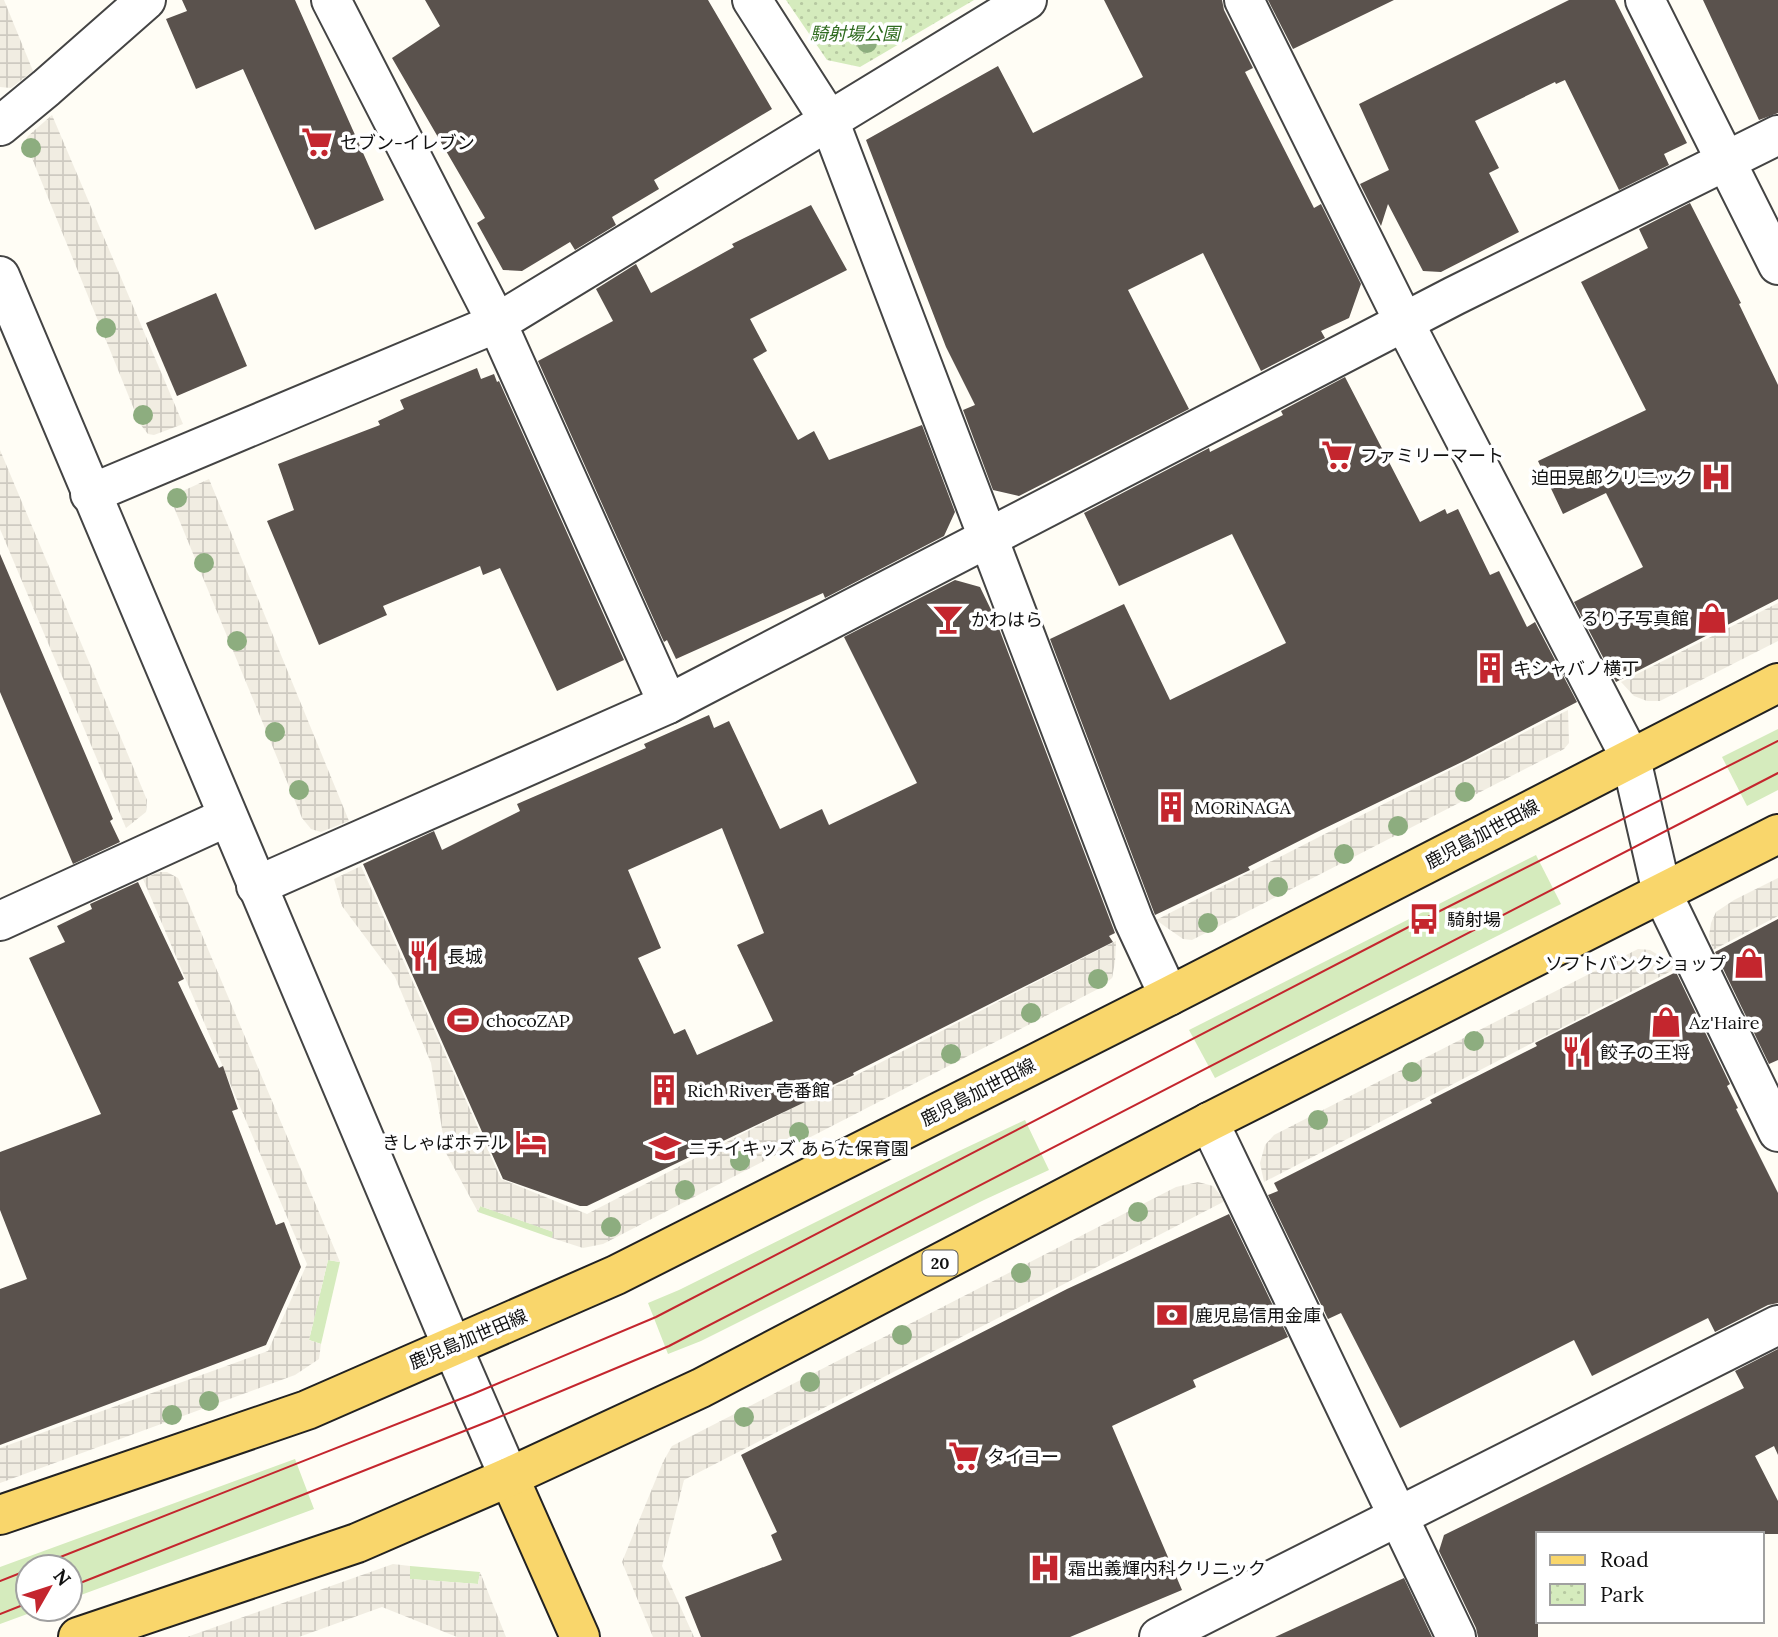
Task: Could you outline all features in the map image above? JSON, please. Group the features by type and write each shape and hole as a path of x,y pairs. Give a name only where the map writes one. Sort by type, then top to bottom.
{"main road":[{"name":"鹿児島加世田線","path":"0,1515 307,1410 616,1275 1169,996 1778,682"},
{"name":"20","path":"78,1637 357,1543 509,1477 701,1388 1209,1122 1778,834"},
{"path":"509,1477 580,1637"}],"street":[{"path":"0,126 146,0"},
{"path":"331,0 497,323 668,704"},
{"path":"752,0 829,120 1134,921 1169,996"},
{"path":"90,494 497,323 1027,0"},
{"path":"1244,0 1404,322 1631,759 1662,893 1778,1132"},
{"path":"1645,0 1778,265"},
{"path":"257,886 668,704 1404,322 1778,135"},
{"path":"0,276 90,494 509,1477"},
{"path":"0,921 227,817"},
{"path":"1209,1122 1456,1637"},
{"path":"1159,1637 1778,1325"}],"green space":[{"name":"騎射場公園","path":"786,0 974,0 860,67 827,60"},
{"path":"1778,729 1778,790 1747,806 1722,757"},
{"path":"1536,855 1561,904 1215,1078 1189,1030"},
{"path":"1025,1120 1049,1170 701,1341 668,1354 648,1303"},
{"path":"480,1206 554,1232 552,1238 478,1212"},
{"path":"328,1260 340,1262 321,1344 309,1340"},
{"path":"295,1459 314,1509 84,1594 84,1553 38,1553"},
{"path":"14,1562 14,1619 0,1624 0,1567"},
{"path":"410,1566 480,1572 478,1584 409,1579"}],"shaded area":[{"path":"0,0 4,0 33,71 11,88 0,87"},
{"path":"52,115 183,424 154,435 148,434 140,424 25,141"},
{"path":"0,450 147,800 146,812 126,828 0,529"},
{"path":"209,479 349,821 321,832 311,829 302,818 173,505 174,495"},
{"path":"1778,603 1778,641 1660,701 1647,701 1634,696 1621,682"},
{"path":"1568,710 1569,743 1564,749 1192,940 1183,939 1156,920"},
{"path":"361,866 501,1179 587,1214 1116,941 1115,962 1112,978 1100,988 603,1244 583,1248 552,1238 553,1232 480,1206 478,1212 446,1153 431,1063 395,977 342,906 334,879"},
{"path":"159,872 167,872 178,878 340,1262 328,1260 309,1340 321,1344 319,1359 295,1375 0,1483 0,1448 268,1351 307,1264 143,879"},
{"path":"1778,878 1778,916 1713,950 1709,936 1716,912"},
{"path":"1638,949 1650,950 1675,969 1264,1182 1260,1163 1265,1145 1274,1135"},
{"path":"1198,1182 1213,1186 1225,1201 684,1480 662,1566 694,1637 653,1637 622,1562 672,1446 1176,1187"},
{"path":"393,1564 410,1566 410,1579 478,1584 480,1572 506,1637 457,1637 382,1607 299,1637 187,1637"}],"building":[{"path":"182,0 295,0 384,200 315,230 243,69 196,89 166,19 187,11"},
{"path":"425,0 708,0 772,109 654,180 659,189 612,217 616,225 575,250 570,242 522,271 503,270 477,223 485,218 392,58 440,26"},
{"path":"1104,0 1222,0 1224,10 1253,68 1245,72 1314,208 1321,204 1361,284 1349,318 1321,331 1325,338 1261,371 1203,253 1128,290 1189,409 1019,496 993,490 963,410 975,405 946,347 866,140 998,66 1033,133 1143,77"},
{"path":"1268,0 1394,0 1293,49"},
{"path":"1569,0 1615,0 1687,143 1664,154 1669,165 1619,190 1565,80 1556,84 1555,82 1475,121 1499,168 1489,173 1519,232 1441,272 1423,271 1388,204 1381,226 1360,184 1389,170 1359,104"},
{"path":"1703,0 1778,0 1778,113 1759,120"},
{"path":"1690,203 1741,303 1739,304 1778,385 1778,599 1616,682 1574,602 1643,567 1606,493 1563,514 1538,461 1646,410 1581,282 1648,248 1639,229"},
{"path":"811,205 847,270 750,319 767,351 753,359 798,440 814,431 829,460 922,425 955,512 944,536 825,598 823,593 676,659 667,640 664,642 538,361 613,321 596,289 636,264 651,293 734,247 732,244"},
{"path":"216,293 247,366 177,396 146,323"},
{"path":"477,368 481,379 494,374 497,382 499,381 624,660 557,691 500,568 483,575 480,566 383,606 387,615 319,645 267,521 294,510 278,464 380,425 378,421 404,409 400,400"},
{"path":"1345,377 1420,522 1445,509 1447,514 1458,509 1490,575 1499,571 1527,627 1535,622 1577,702 1248,867 1250,870 1155,915 1050,639 1124,604 1170,700 1286,643 1232,534 1119,586 1084,513 1209,448 1210,452 1283,415 1281,411"},
{"path":"0,554 113,819 110,821 120,842 73,864 0,692"},
{"path":"955,580 980,587 995,618 1115,933 1109,936 1113,942 853,1073 854,1075 803,1099 805,1102 587,1206 580,1206 503,1179 363,864 434,831 442,850 520,811 517,804 646,748 644,744 709,715 714,728 729,721 780,829 822,809 829,825 917,783 844,637","holes":["722,828 764,933 737,945 773,1021 697,1055 685,1029 674,1034 638,958 661,948 628,870"]},
{"path":"138,882 184,979 178,982 219,1068 223,1066 238,1109 232,1111 276,1225 284,1222 301,1267 266,1345 0,1445 0,1289 27,1279 0,1210 0,1152 101,1114 29,958 65,942 57,926 92,909 90,904"},
{"path":"1778,919 1778,1060 1769,1064 1715,952"},
{"path":"1676,972 1730,1084 1727,1086 1738,1108 1736,1109 1778,1193 1778,1303 1768,1305 1715,1332 1708,1318 1592,1376 1574,1340 1400,1428 1341,1313 1328,1319 1268,1195 1278,1191 1274,1183 1432,1103 1430,1100 1537,1046 1535,1043"},
{"name":"タイヨー","path":"1229,1214 1288,1337 1193,1380 1196,1387 1112,1426 1182,1590 1070,1637 701,1637 685,1597 782,1560 771,1535 777,1532 741,1455 1067,1289"},
{"path":"1778,1349 1778,1455 1774,1446 1755,1456 1778,1501 1778,1534 1536,1532 1538,1637 1478,1637 1439,1551 1444,1535 1744,1388 1735,1371"},
{"path":"1404,1578 1432,1637 1275,1637"}],"tram line":[{"path":"70,1553 473,1394 656,1317 1424,919 1778,741"},
{"path":"84,1581 492,1420 669,1346 1778,773"},
{"path":"0,1581 14,1576"},
{"path":"0,1614 14,1608"}],"place":[{"name":"セブン-イレブン","path":"317,142"},
{"name":"ファミリーマート","path":"1337,455"},
{"name":"迫田晃郎クリニック","path":"1716,477"},
{"name":"るり子写真館","path":"1712,618"},
{"name":"かわはら","path":"948,619"},
{"name":"キシャバノ横丁","path":"1490,668"},
{"name":"MORiNAGA","path":"1171,807"},
{"name":"騎射場","path":"1424,919"},
{"name":"長城","path":"424,956"},
{"name":"ソフトバンクショップ","path":"1749,963"},
{"name":"chocoZAP","path":"463,1020"},
{"name":"Az'Haire","path":"1666,1022"},
{"name":"餃子の王将","path":"1577,1052"},
{"name":"Rich River 壱番館","path":"664,1090"},
{"name":"きしゃばホテル","path":"531,1142"},
{"name":"ニチイキッズ あらた保育園","path":"665,1148"},
{"name":"鹿児島信用金庫","path":"1172,1315"},
{"name":"タイヨー","path":"964,1456"},
{"name":"霜出義輝内科クリニック","path":"1045,1568"}]}
